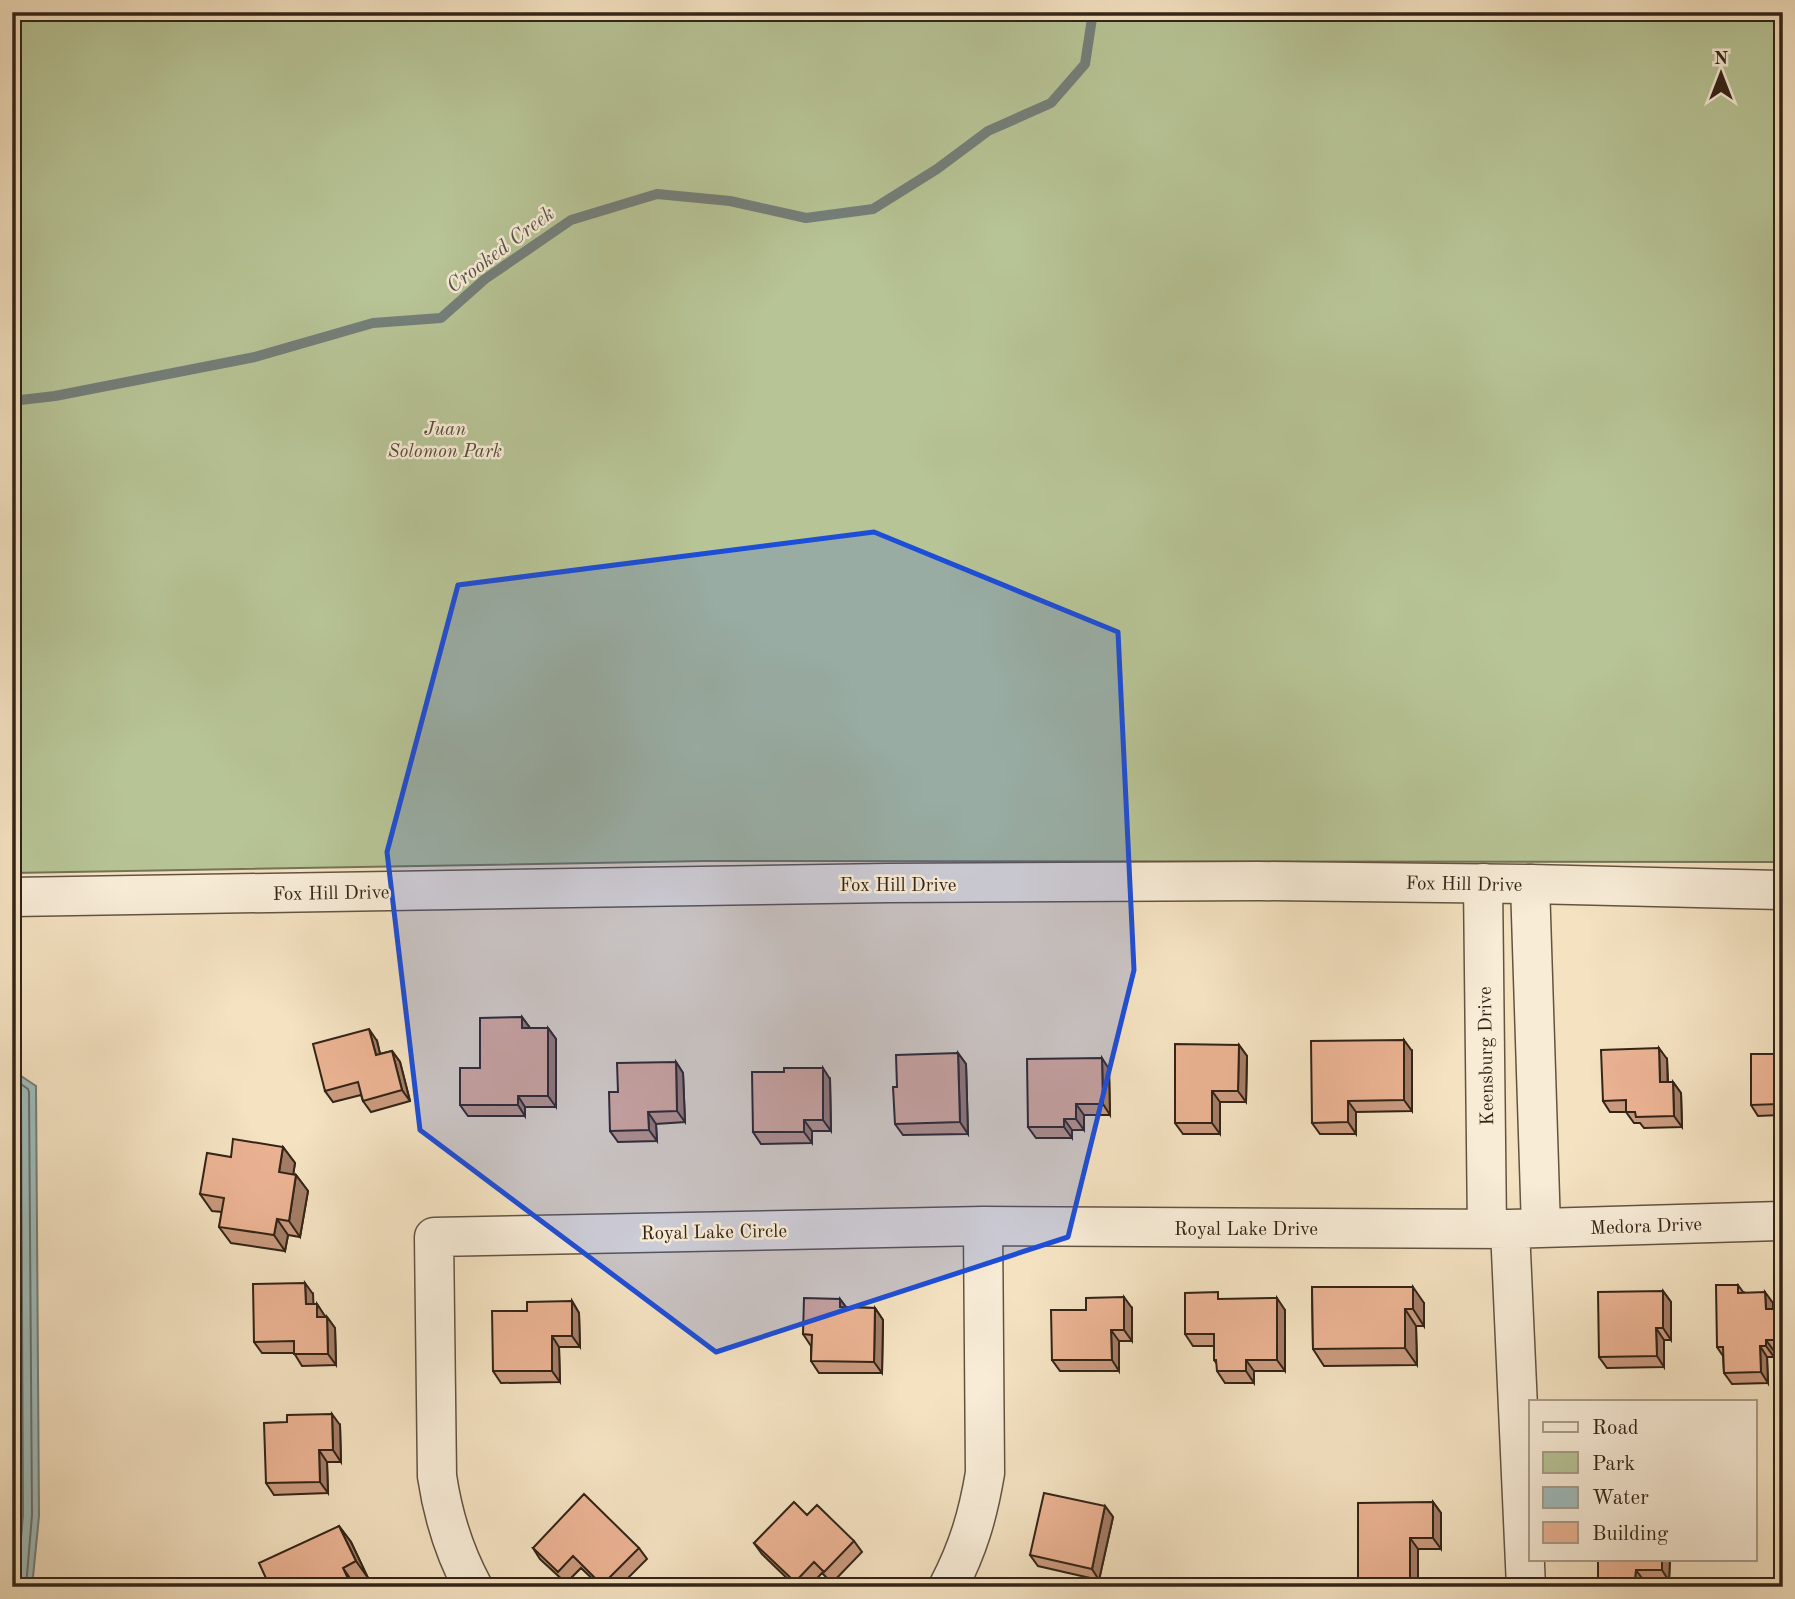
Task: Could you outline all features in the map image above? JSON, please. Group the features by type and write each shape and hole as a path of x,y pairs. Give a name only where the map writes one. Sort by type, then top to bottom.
{"street":[{"name":"Fox Hill Drive","path":"12,897 888,883 1259,881 1783,890"},
{"name":"Keensburg Drive","path":"1483,883 1512,1229 1526,1587"},
{"name":"Keensburg Drive","path":"1512,1229 1530,884"},
{"name":"Medora Drive","path":"1512,1229 1783,1221"},
{"name":"Royal Lake Drive","path":"983,1226 1512,1229"},
{"name":"Royal Lake Circle","path":"473,1587 451,1540 437,1476 434,1237 983,1226"},
{"path":"948,1587 970,1539 985,1473 983,1226"}],"highlighted area":[{"path":"874,532 1118,632 1134,970 1068,1237 716,1352 420,1130 387,852 458,585"}],"green space":[{"name":"Juan Solomon Park","path":"12,12 1783,12 1783,862 705,861 12,873"}],"water":[{"path":"12,1070 36,1086 39,1516 32,1587 12,1587"}],"building":[{"path":"522,1017 522,1028 548,1028 548,1096 518,1096 518,1105 460,1105 460,1068 480,1068 480,1018"},
{"path":"369,1029 376,1055 392,1051 402,1090 363,1101 358,1082 325,1091 313,1044"},
{"path":"1404,1040 1404,1100 1348,1101 1348,1122 1312,1123 1311,1041"},
{"path":"1175,1044 1239,1045 1238,1091 1212,1091 1212,1123 1175,1123"},
{"path":"1659,1048 1660,1082 1673,1082 1674,1116 1636,1117 1635,1112 1626,1112 1626,1100 1603,1101 1601,1050"},
{"path":"958,1053 960,1122 895,1124 893,1087 897,1087 896,1055"},
{"path":"1751,1054 1783,1054 1783,1118 1779,1118 1779,1104 1751,1105"},
{"path":"1102,1058 1103,1104 1076,1104 1076,1119 1064,1119 1064,1127 1028,1127 1027,1059"},
{"path":"676,1062 677,1111 648,1112 649,1130 610,1131 609,1092 618,1092 617,1063"},
{"path":"784,1068 823,1068 823,1120 804,1120 804,1132 753,1132 752,1072 784,1072"},
{"path":"233,1139 283,1147 279,1172 296,1175 289,1221 277,1219 274,1235 219,1227 224,1198 200,1194 207,1153 231,1157"},
{"path":"305,1283 306,1304 317,1304 317,1317 327,1317 328,1354 294,1354 294,1341 254,1342 253,1284"},
{"path":"1716,1285 1738,1285 1738,1293 1765,1292 1766,1309 1783,1309 1783,1340 1766,1340 1766,1346 1760,1346 1761,1372 1724,1373 1723,1347 1717,1347"},
{"path":"1312,1287 1413,1287 1413,1309 1405,1309 1405,1348 1313,1349"},
{"path":"1663,1291 1663,1328 1656,1328 1657,1356 1599,1357 1598,1292"},
{"path":"1218,1292 1218,1299 1277,1298 1277,1360 1246,1360 1246,1371 1217,1371 1214,1360 1214,1334 1185,1334 1185,1293"},
{"path":"1124,1297 1124,1330 1111,1330 1112,1360 1052,1360 1051,1310 1086,1310 1086,1298"},
{"path":"804,1298 840,1299 840,1307 875,1308 874,1362 811,1361 812,1335 803,1334"},
{"path":"572,1301 572,1336 552,1336 552,1371 493,1371 492,1311 527,1311 527,1302"},
{"path":"332,1414 333,1450 319,1450 320,1482 266,1483 264,1423 287,1422 287,1415"},
{"path":"1044,1493 1105,1506 1092,1569 1030,1555"},
{"path":"584,1494 639,1548 602,1585 573,1556 558,1572 533,1548"},
{"path":"794,1502 807,1515 817,1505 854,1541 824,1572 814,1562 795,1582 754,1543"},
{"path":"1433,1502 1433,1538 1410,1538 1410,1579 1358,1580 1358,1503"},
{"path":"339,1526 356,1561 343,1568 352,1587 270,1587 259,1563"},
{"path":"1598,1560 1662,1560 1662,1570 1636,1570 1635,1579 1598,1578"}],"waterway":[{"name":"Crooked Creek","path":"12,401 55,396 255,357 373,323 441,318 485,279 571,220 657,194 730,201 806,218 873,209 937,169 988,131 1051,103 1085,64 1093,12"}]}
